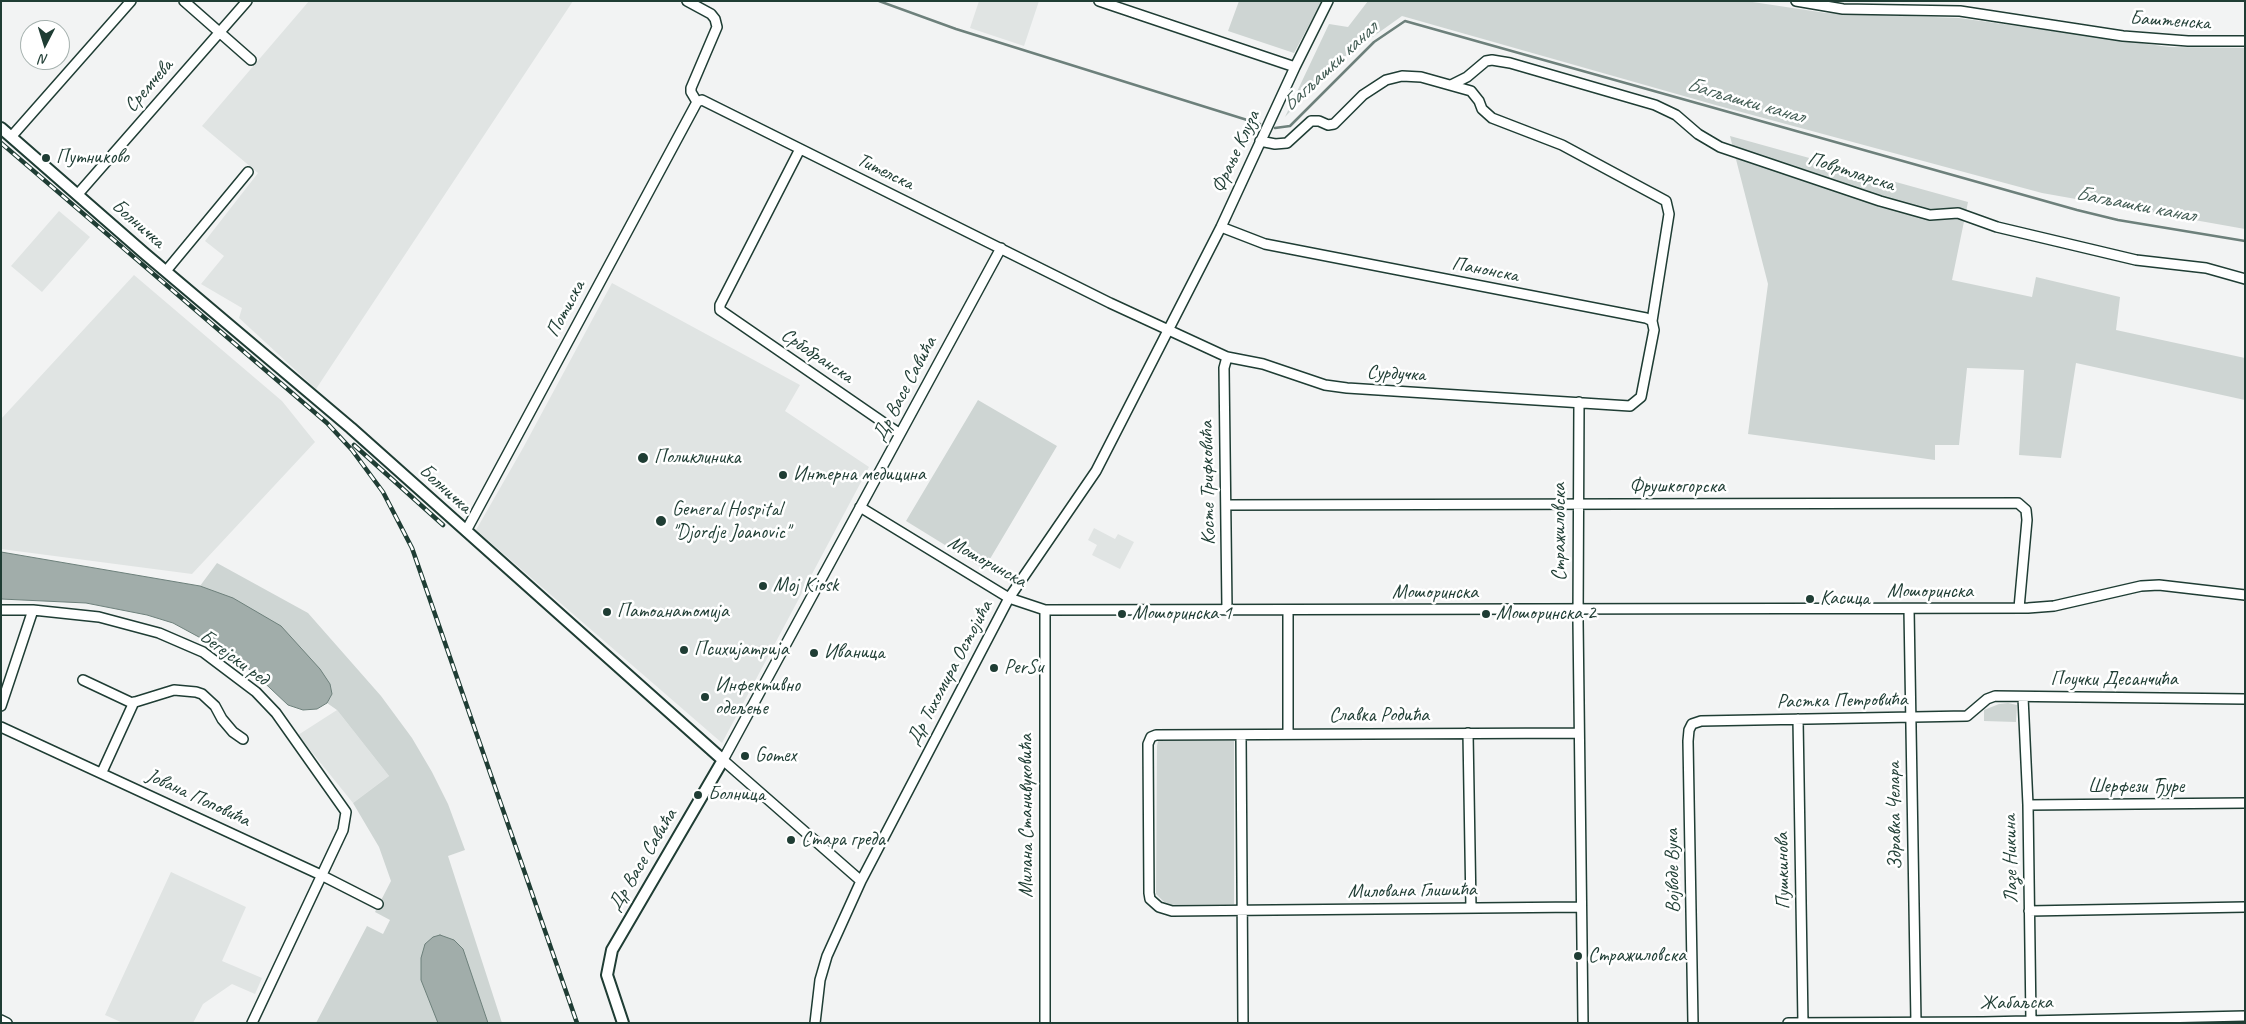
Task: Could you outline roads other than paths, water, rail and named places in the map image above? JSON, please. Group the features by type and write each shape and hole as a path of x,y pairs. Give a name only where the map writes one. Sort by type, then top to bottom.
{"street":[{"path":"11,137 131,1"},
{"path":"184,1 251,60"},
{"name":"Сремчева","path":"78,194 247,1"},
{"path":"687,1 711,14 716,19 716,27 691,88 691,92 697,102"},
{"path":"1099,1 1295,67"},
{"name":"Фрање Клуза","path":"1170,330 1328,1"},
{"name":"Баштенска","path":"1796,1 1844,9 1960,11 2123,36 2188,41 2245,41"},
{"name":"Повртларска","path":"1452,85 1467,78 1486,61 1510,63 1655,105 1676,115 1698,134 1720,147 1880,201 1930,215 1958,213 1997,227 2136,260 2206,268 2245,279"},
{"path":"1260,141 1275,144 1287,143 1305,124 1315,120 1331,125 1372,89 1394,78 1421,77 1471,91"},
{"path":"1467,78 1471,91 1486,113 1492,118 1562,145 1666,201 1669,214 1652,321"},
{"name":"Тителска","path":"697,102 702,100 1170,330"},
{"name":"Потиска","path":"466,532 697,102"},
{"name":"Болничка","path":"1,128 351,428 861,881"},
{"name":"Србобранска","path":"800,149 720,305 721,313 900,434"},
{"path":"166,271 248,172"},
{"name":"Панонска","path":"1221,227 1266,244 1646,318 1652,321"},
{"name":"Др Васе Савића","path":"623,1023 608,981 607,970 610,955 618,937 723,760 1000,248"},
{"name":"Сурдучка","path":"1170,330 1227,357 1263,364 1325,385 1630,406 1639,400 1643,394 1654,330 1652,321"},
{"name":"Др Тихомира Остојића","path":"815,1023 820,980 827,956 861,881 1009,598 1096,470 1170,330"},
{"name":"Косте Трифковића","path":"1227,357 1224,368 1227,610"},
{"name":"Стражиловска","path":"1579,402 1578,610 1583,1023"},
{"name":"Фрушкогорска","path":"1226,504 2018,503 2026,510 2027,520 2019,608"},
{"name":"Мошоринска","path":"860,508 1009,598 1045,610 2019,608 2054,606 2149,585 2245,595"},
{"name":"Здравка Челара","path":"1910,609 1916,1022"},
{"name":"Бегејски ред","path":"1,610 33,610 98,617 159,633 203,652 256,692 276,713 346,812 343,830 321,875"},
{"path":"1,706 33,610"},
{"name":"Милана Станивуковића","path":"1045,610 1045,1023"},
{"path":"1288,610 1288,734"},
{"path":"83,680 132,703 174,690 202,694 215,706 222,719 243,739"},
{"name":"Поучки Десанчића","path":"1984,702 1995,696 2245,699"},
{"name":"Лазе Никина","path":"2023,697 2028,805 2031,1021"},
{"path":"102,772 134,702"},
{"name":"Растка Петровића","path":"1696,722 1967,716 1984,702"},
{"name":"Пушкинова","path":"1798,719 1803,1023"},
{"name":"Војводе Вука","path":"1693,1023 1688,741 1689,730 1696,722"},
{"name":"Јована Поповића","path":"1,727 102,772 321,875 378,904"},
{"path":"1468,733 1471,908"},
{"name":"Славка Родића","path":"1180,735 1579,733"},
{"path":"1241,734 1243,1023"},
{"name":"Милована Глишића","path":"1180,735 1156,735 1151,737 1148,744 1148,893 1150,898 1159,907 1172,911 1581,907"},
{"name":"Шерфези Ђуре","path":"2028,805 2245,803"},
{"path":"252,1023 321,875"},
{"path":"2029,911 2245,907"},
{"name":"Жабаљска","path":"1788,1023 2031,1021 2245,1016"},
{"path":"1,1020 7,1023"}],"waterway":[{"name":"Багљашки канал","path":"879,1 956,29 1260,124"},
{"name":"Багљашки канал","path":"1275,128 1290,126 1374,42 1405,21 2077,210 2118,220 2245,241"}],"railway":[{"path":"1,143 327,423 352,450 383,492 412,548 577,1023"},
{"path":"354,445 443,525"}],"place":[{"name":"Путниково","path":"46,158"},
{"name":"Поликлиника","path":"643,458"},
{"name":"Интерна медицина","path":"783,475"},
{"name":"General Hospital \"Djordje Joanovic\"","path":"661,521"},
{"name":"Moj Kiosk","path":"763,586"},
{"name":"Касица","path":"1810,599"},
{"name":"Патоанатомија","path":"607,612"},
{"name":"Мошоринска 1","path":"1122,614"},
{"name":"Мошоринска 2","path":"1486,614"},
{"name":"Психијатрија","path":"684,650"},
{"name":"Иваница","path":"814,653"},
{"name":"PerSu","path":"994,668"},
{"name":"Инфективно одељење","path":"705,697"},
{"name":"Gomex","path":"745,756"},
{"name":"Болница","path":"698,795"},
{"name":"Стара греда","path":"791,840"},
{"name":"Стражиловска","path":"1578,956"}]}
